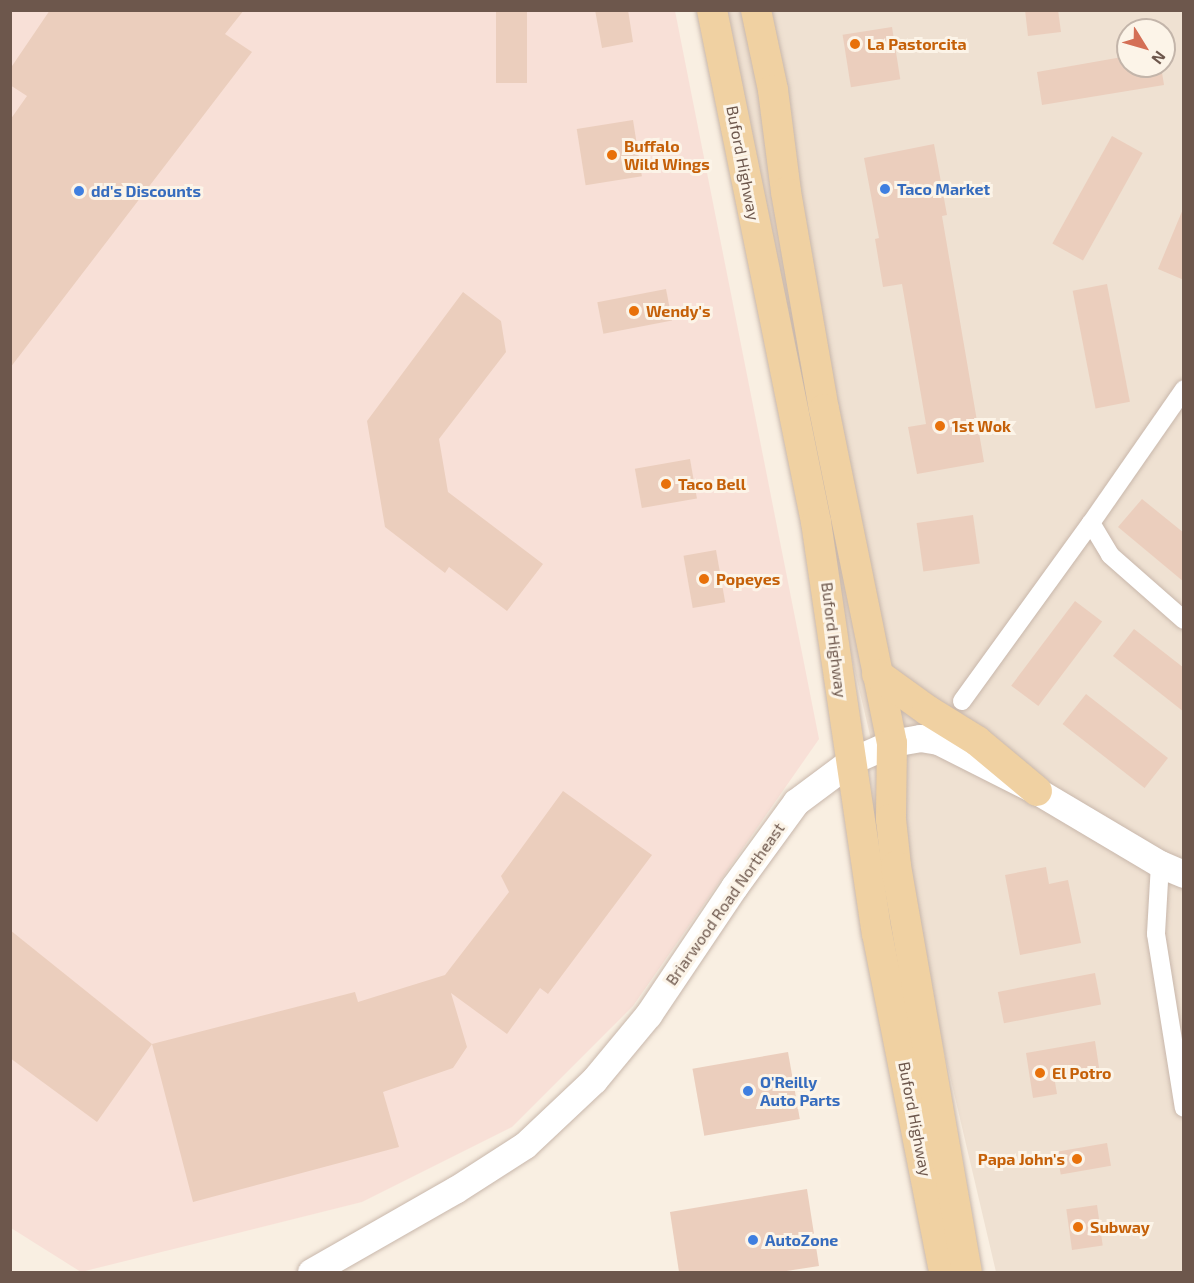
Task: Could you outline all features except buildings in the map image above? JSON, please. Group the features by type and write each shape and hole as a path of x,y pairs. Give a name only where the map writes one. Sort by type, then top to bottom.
{"main road":[{"name":"Buford Highway","path":"712,10 816,522 878,933 944,1272"},
{"name":"Buford Highway","path":"756,10 773,90 786,192 824,409 892,743 891,819 896,866 967,1272"},
{"path":"877,674 927,710 977,741 1037,791"}],"street":[{"path":"962,701 1092,523 1184,389"},
{"path":"1092,523 1110,555 1184,620"},
{"name":"Briarwood Road Northeast","path":"311,1272 505,1158 525,1145 556,1117 594,1080 648,1015 734,887 796,802 851,761 892,743 920,738 938,741 1037,791 1172,869"},
{"path":"1172,869 1156,934 1177,1040 1184,1108"}],"shaded area":[{"path":"10,11 675,11 819,739 633,1006 512,1127 362,1202 81,1272 11,1228"},
{"path":"700,11 1183,11 1183,1272 996,1272"}],"place":[{"name":"La Pastorcita","path":"855,44"},
{"name":"Buffalo Wild Wings","path":"612,155"},
{"name":"Taco Market","path":"885,189"},
{"name":"dd's Discounts","path":"79,191"},
{"name":"Wendy's","path":"634,311"},
{"name":"1st Wok","path":"940,426"},
{"name":"Taco Bell","path":"666,484"},
{"name":"Popeyes","path":"704,579"},
{"name":"El Potro","path":"1040,1073"},
{"name":"O'Reilly Auto Parts","path":"748,1091"},
{"name":"Papa John's","path":"1077,1159"},
{"name":"Subway","path":"1078,1227"},
{"name":"AutoZone","path":"753,1240"}]}
